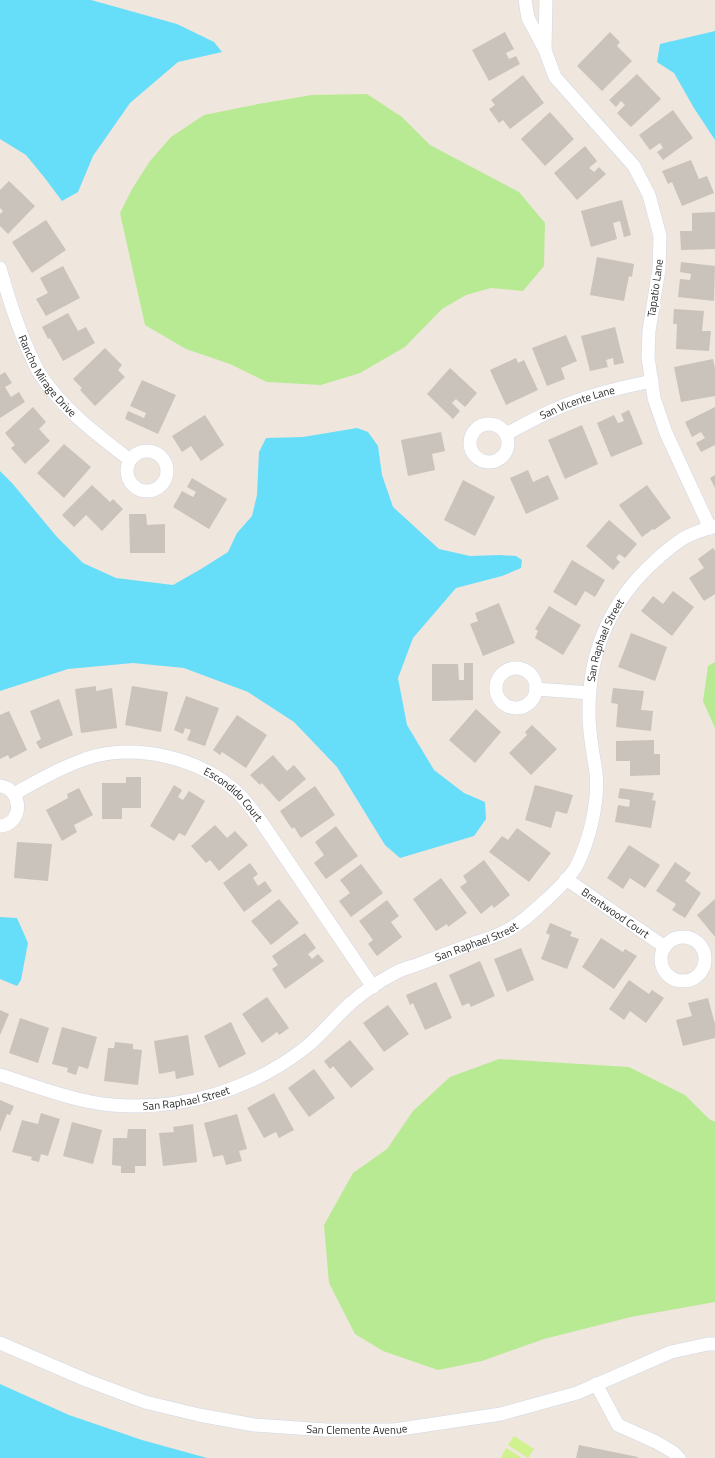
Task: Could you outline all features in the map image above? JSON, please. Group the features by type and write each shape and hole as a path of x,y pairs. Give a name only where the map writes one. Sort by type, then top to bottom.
{"street":[{"path":"525,0 528,18 545,50"},
{"path":"545,50 546,0"},
{"name":"Tapatio Lane","path":"545,50 555,77 634,166 649,195 660,236 659,269 649,331 648,356 654,398 666,433 712,527"},
{"name":"Rancho Mirage Drive","path":"0,268 10,303 38,370 60,400 92,431 130,460"},
{"name":"San Vicente Lane","path":"506,434 540,416 582,399 652,381"},
{"name":"San Raphael Street","path":"0,1075 64,1096 111,1105 138,1106 166,1104 203,1098 239,1086 288,1060 308,1046 353,1001 372,987 397,972 505,932 530,914 554,893 575,869 582,854 592,820 596,800 596,775 590,738 589,712 591,677 604,629 639,575 665,551 688,535 712,527"},
{"path":"536,689 590,693"},
{"name":"Escondido Court","path":"14,794 52,773 86,759 107,754 134,752 161,755 183,762 218,778 240,796 260,820 372,987"},
{"path":"0,786 9,789 18,800 17,814 10,823 0,826"},
{"name":"Brentwood Court","path":"566,879 666,946"},
{"name":"San Clemente Avenue","path":"0,1343 86,1380 145,1402 199,1415 254,1424 304,1428 394,1430 456,1422 501,1414 577,1393 671,1352 708,1344 715,1344"},
{"path":"596,1384 618,1425 656,1442 673,1452 679,1458"}],"green space":[{"path":"367,94 402,117 430,145 519,192 545,223 544,266 523,291 491,288 466,295 442,309 405,347 360,373 321,385 267,382 230,364 186,349 145,325 120,213 132,189 150,161 171,137 204,115 312,95"},
{"path":"715,662 715,728 703,701 708,666"},
{"path":"499,1059 629,1067 685,1095 709,1119 715,1122 715,1302 631,1317 544,1339 482,1361 438,1370 383,1351 355,1334 329,1283 324,1225 353,1173 387,1149 413,1111 450,1077"},
{"path":"514,1436 534,1449 528,1458 508,1445"},
{"path":"506,1448 522,1458 501,1458"}],"water":[{"path":"0,0 91,0 177,24 214,42 222,52 178,62 130,103 93,156 78,192 62,201 26,155 0,139"},
{"path":"715,31 715,140 694,108 674,73 657,62 660,44"},
{"path":"357,428 368,432 378,446 382,475 393,507 439,549 470,556 516,556 522,560 521,568 502,576 456,588 413,638 398,678 407,725 434,770 464,793 485,802 486,819 474,836 400,858 385,845 337,767 294,722 248,692 184,668 133,663 68,669 0,691 0,471 12,483 57,537 83,563 116,578 173,585 228,552 237,533 252,516 257,495 259,452 266,438 303,437"},
{"path":"0,917 17,918 28,943 21,980 17,986 0,979"},
{"path":"0,1384 69,1415 142,1440 207,1458 0,1458"}],"building":[{"path":"505,32 514,49 506,53 509,59 516,56 520,64 489,81 472,50"},
{"path":"610,32 620,42 617,46 632,61 602,91 577,66"},
{"path":"637,74 661,99 631,127 617,113 625,105 621,101 616,107 609,100"},
{"path":"523,75 544,103 510,129 503,120 499,123 489,109 495,105 491,100"},
{"path":"673,110 693,138 663,160 657,152 663,148 660,143 650,150 639,135"},
{"path":"550,112 574,139 545,166 521,139"},
{"path":"585,146 597,161 589,168 594,172 599,167 606,174 577,200 554,173"},
{"path":"691,160 699,179 707,176 714,193 682,206 672,182 668,184 662,171"},
{"path":"9,181 35,206 8,234 0,226 0,214 3,211 0,208 0,190"},
{"path":"622,200 631,235 624,237 620,221 613,223 617,239 591,247 581,211"},
{"path":"715,212 715,249 681,250 680,231 692,231 692,213"},
{"path":"46,220 66,250 32,273 12,242"},
{"path":"597,257 634,264 632,277 629,276 624,301 590,295"},
{"path":"681,262 715,266 714,301 678,297 680,279 690,280 691,274 680,272"},
{"path":"63,266 80,298 46,316 36,299 48,293 40,278"},
{"path":"674,309 704,311 702,331 711,331 709,351 676,349 677,324 673,324"},
{"path":"68,313 78,331 86,327 95,343 63,361 50,338 48,339 42,327"},
{"path":"615,327 624,363 614,365 613,358 606,360 608,367 590,371 581,336"},
{"path":"566,335 577,361 561,368 565,379 547,386 532,348"},
{"path":"105,348 122,365 118,370 125,377 95,406 80,390 82,388 73,379"},
{"path":"516,358 518,363 524,360 538,390 506,405 490,370"},
{"path":"713,359 715,368 715,396 681,402 674,367"},
{"path":"450,368 477,393 465,407 456,399 452,403 460,411 453,419 427,394"},
{"path":"5,372 12,383 5,387 11,397 19,392 25,402 0,418 0,375"},
{"path":"142,380 176,395 158,434 125,419 128,411 144,418 146,413 130,406"},
{"path":"33,407 46,422 39,429 50,441 25,464 11,448 15,445 5,433"},
{"path":"715,407 715,445 701,452 696,443 705,438 701,432 692,437 685,422"},
{"path":"629,410 643,444 611,457 597,423 614,415 618,423 624,421 621,414"},
{"path":"205,415 224,445 201,461 191,446 182,452 172,436"},
{"path":"582,425 598,464 565,479 548,440"},
{"path":"441,432 445,451 432,454 435,470 408,476 401,440"},
{"path":"64,444 91,467 64,498 37,473"},
{"path":"528,470 533,482 548,475 559,499 526,514 510,478"},
{"path":"715,475 715,488 710,478"},
{"path":"192,478 227,499 209,529 173,507 182,491 193,497 196,492 187,487"},
{"path":"463,480 495,497 475,536 444,520"},
{"path":"92,485 110,502 113,499 123,509 102,531 86,515 74,527 62,515"},
{"path":"647,485 671,518 642,537 619,505"},
{"path":"129,514 146,514 147,525 165,524 165,553 130,553"},
{"path":"609,520 637,544 625,558 619,554 616,558 620,562 613,570 586,546"},
{"path":"713,548 715,551 715,594 704,601 689,578 704,568 698,559"},
{"path":"572,560 605,580 595,597 585,591 576,606 553,592"},
{"path":"673,591 694,607 672,636 641,611 653,596 663,604"},
{"path":"499,603 515,643 483,656 470,624 478,621 475,613"},
{"path":"549,606 581,625 563,655 535,638 538,631 535,629"},
{"path":"631,633 667,647 655,681 618,667"},
{"path":"464,663 473,663 473,700 432,701 432,664 458,664 459,680 464,680"},
{"path":"96,686 96,691 112,688 117,728 81,733 75,689"},
{"path":"132,686 168,692 161,732 125,725"},
{"path":"613,688 644,691 641,710 653,711 651,731 616,727 618,704 611,703"},
{"path":"186,696 219,708 205,746 187,740 191,730 185,728 183,734 174,730"},
{"path":"59,699 73,735 40,749 36,742 41,739 30,711"},
{"path":"476,709 501,732 475,763 449,740"},
{"path":"9,711 27,750 10,759 8,755 0,759 0,715"},
{"path":"237,715 267,735 246,768 222,752 220,755 213,750"},
{"path":"532,725 557,749 531,775 509,753 527,735 525,732"},
{"path":"654,740 654,754 660,754 660,775 630,776 630,761 616,761 616,741"},
{"path":"273,755 287,771 294,765 306,779 279,802 262,783 260,785 250,775"},
{"path":"126,777 141,777 141,808 122,808 122,819 102,819 102,783 126,783"},
{"path":"174,785 182,790 178,797 183,800 189,791 205,801 185,836 179,833 174,841 150,826"},
{"path":"535,785 573,795 567,814 556,811 551,828 525,820"},
{"path":"315,786 335,815 301,838 294,827 292,829 280,811"},
{"path":"79,788 93,815 74,825 77,832 62,841 46,810 68,798 67,794"},
{"path":"620,788 654,793 652,800 656,801 651,828 615,822 618,805 629,807 630,800 618,798"},
{"path":"215,825 227,838 235,831 248,845 219,871 210,860 206,863 191,846"},
{"path":"336,826 358,856 326,879 314,863 324,855 315,842"},
{"path":"517,828 551,853 529,882 489,852 502,836 508,840"},
{"path":"17,842 52,844 48,881 14,878"},
{"path":"629,845 660,865 645,888 630,878 623,889 607,878"},
{"path":"484,860 510,895 494,908 492,905 481,914 460,887 467,882 463,876"},
{"path":"675,862 691,873 685,881 701,893 685,918 672,910 676,904 656,891"},
{"path":"250,863 258,874 253,878 258,886 265,881 272,891 244,912 223,883"},
{"path":"361,864 383,893 351,917 339,901 350,893 340,880"},
{"path":"441,878 467,913 448,927 447,924 436,931 413,899"},
{"path":"279,899 299,923 271,945 251,921"},
{"path":"715,899 715,937 697,915"},
{"path":"387,900 399,916 391,922 402,937 377,956 368,944 373,940 359,921"},
{"path":"550,923 572,932 570,936 579,939 567,969 541,959 550,935 546,933"},
{"path":"305,933 316,948 308,954 312,959 318,954 324,961 285,989 272,969 278,965 272,956"},
{"path":"601,938 623,952 625,949 637,956 614,989 582,967"},
{"path":"521,948 534,980 507,992 494,959"},
{"path":"480,961 495,996 471,1007 469,1003 462,1006 449,975"},
{"path":"629,980 649,994 652,990 664,998 646,1023 630,1011 624,1020 609,1009"},
{"path":"436,982 452,1018 425,1030 413,1003 410,1005 406,995"},
{"path":"267,997 289,1028 279,1035 277,1032 262,1043 242,1014"},
{"path":"708,998 715,1024 715,1038 683,1046 676,1020 692,1016 688,1003"},
{"path":"388,1005 409,1034 384,1052 363,1023"},
{"path":"0,1010 9,1014 0,1035"},
{"path":"20,1018 49,1028 38,1063 9,1053"},
{"path":"231,1022 246,1054 219,1068 204,1036"},
{"path":"62,1027 97,1037 88,1069 79,1066 76,1075 67,1072 68,1068 52,1064"},
{"path":"188,1035 194,1075 176,1079 175,1071 159,1074 154,1041"},
{"path":"350,1040 374,1069 351,1088 333,1066 330,1069 324,1061"},
{"path":"115,1042 133,1044 133,1049 142,1050 138,1085 104,1081 108,1048 114,1048"},
{"path":"314,1069 335,1098 309,1117 288,1088"},
{"path":"274,1093 294,1130 279,1138 276,1132 264,1138 247,1108"},
{"path":"0,1100 14,1106 10,1115 7,1114 0,1132"},
{"path":"41,1113 60,1119 48,1156 41,1154 39,1162 31,1160 32,1157 12,1152 22,1120 38,1124"},
{"path":"237,1114 247,1149 239,1151 242,1161 226,1165 223,1155 213,1157 204,1123"},
{"path":"72,1122 102,1130 93,1164 63,1156"},
{"path":"193,1124 197,1162 163,1166 159,1133 174,1132 173,1127"},
{"path":"128,1129 146,1129 146,1166 135,1166 135,1173 121,1173 121,1166 112,1165 113,1138 127,1138"},
{"path":"579,1445 638,1457 638,1458 576,1458"}]}
